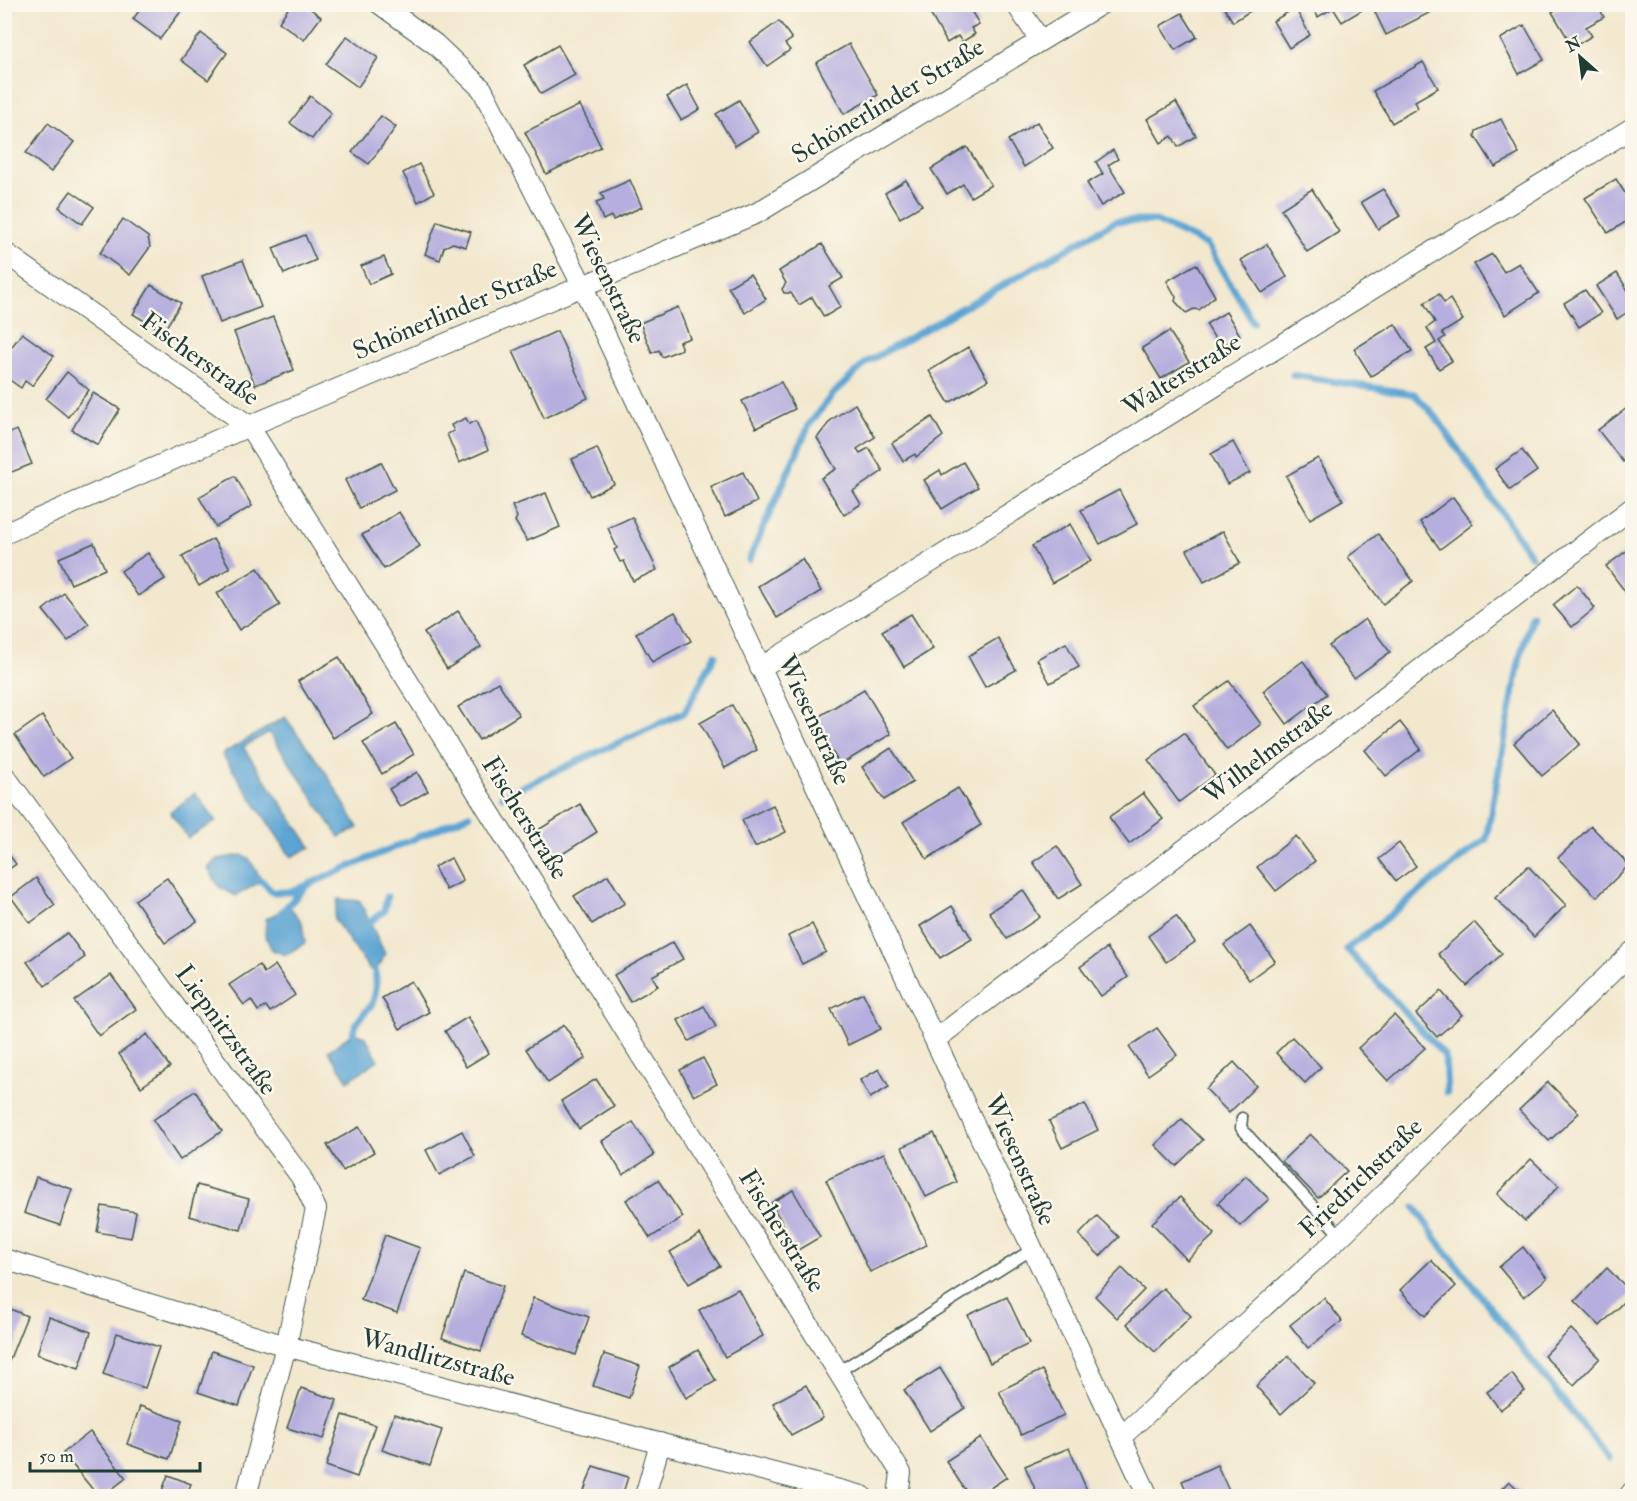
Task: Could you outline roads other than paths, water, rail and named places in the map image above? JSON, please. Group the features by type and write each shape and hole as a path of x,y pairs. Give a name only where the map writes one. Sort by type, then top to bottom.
{"street":[{"name":"Wiesenstraße","path":"380,4 435,44 482,89 582,285 1148,1497"},
{"path":"1016,4 1040,40"},
{"name":"Schönerlinder Straße","path":"4,534 249,426 757,213 1101,4"},
{"name":"Walterstraße","path":"760,668 1632,128"},
{"name":"Fischerstraße","path":"4,252 249,426 901,1473 898,1497"},
{"name":"Wilhelmstraße","path":"936,1039 1632,508"},
{"name":"Liepnitzstraße","path":"4,775 301,1177 316,1209 286,1346 246,1497"},
{"name":"Friedrichstraße","path":"1121,1437 1341,1236 1632,952"},
{"name":"Wandlitzstraße","path":"4,1259 286,1346 862,1497"},
{"path":"645,1497 660,1443"},
{"path":"1629,1497 1632,1492"}],"lane":[{"path":"1242,1118 1241,1128 1341,1236"},
{"path":"838,1372 1031,1250"}],"water":[{"path":"285,717 327,774 358,828 339,837 269,732 243,747 311,847 291,857 222,754"},
{"path":"195,793 216,821 188,838 170,812"},
{"path":"241,855 249,858 262,881 236,896 219,887 208,868 217,859"},
{"path":"338,899 360,901 385,954 380,965 370,970 334,919"},
{"path":"289,906 302,922 305,943 286,955 272,950 265,935 266,919"},
{"path":"353,1033 366,1037 378,1060 348,1081 328,1051"}],"waterway":[{"path":"749,560 809,425 832,395 867,362 1116,221 1156,221 1207,245 1253,322"},
{"path":"1293,375 1414,394 1436,417 1531,556"},
{"path":"1447,1092 1445,1056 1347,949 1486,839 1520,657 1532,615"},
{"path":"502,796 685,712 715,655"},
{"path":"280,914 307,885 469,815"},
{"path":"262,881 272,892 290,892 305,886"},
{"path":"370,922 384,911 387,897"},
{"path":"353,1033 358,1021 375,996 375,967"},
{"path":"1415,1207 1437,1240 1610,1460"}]}
